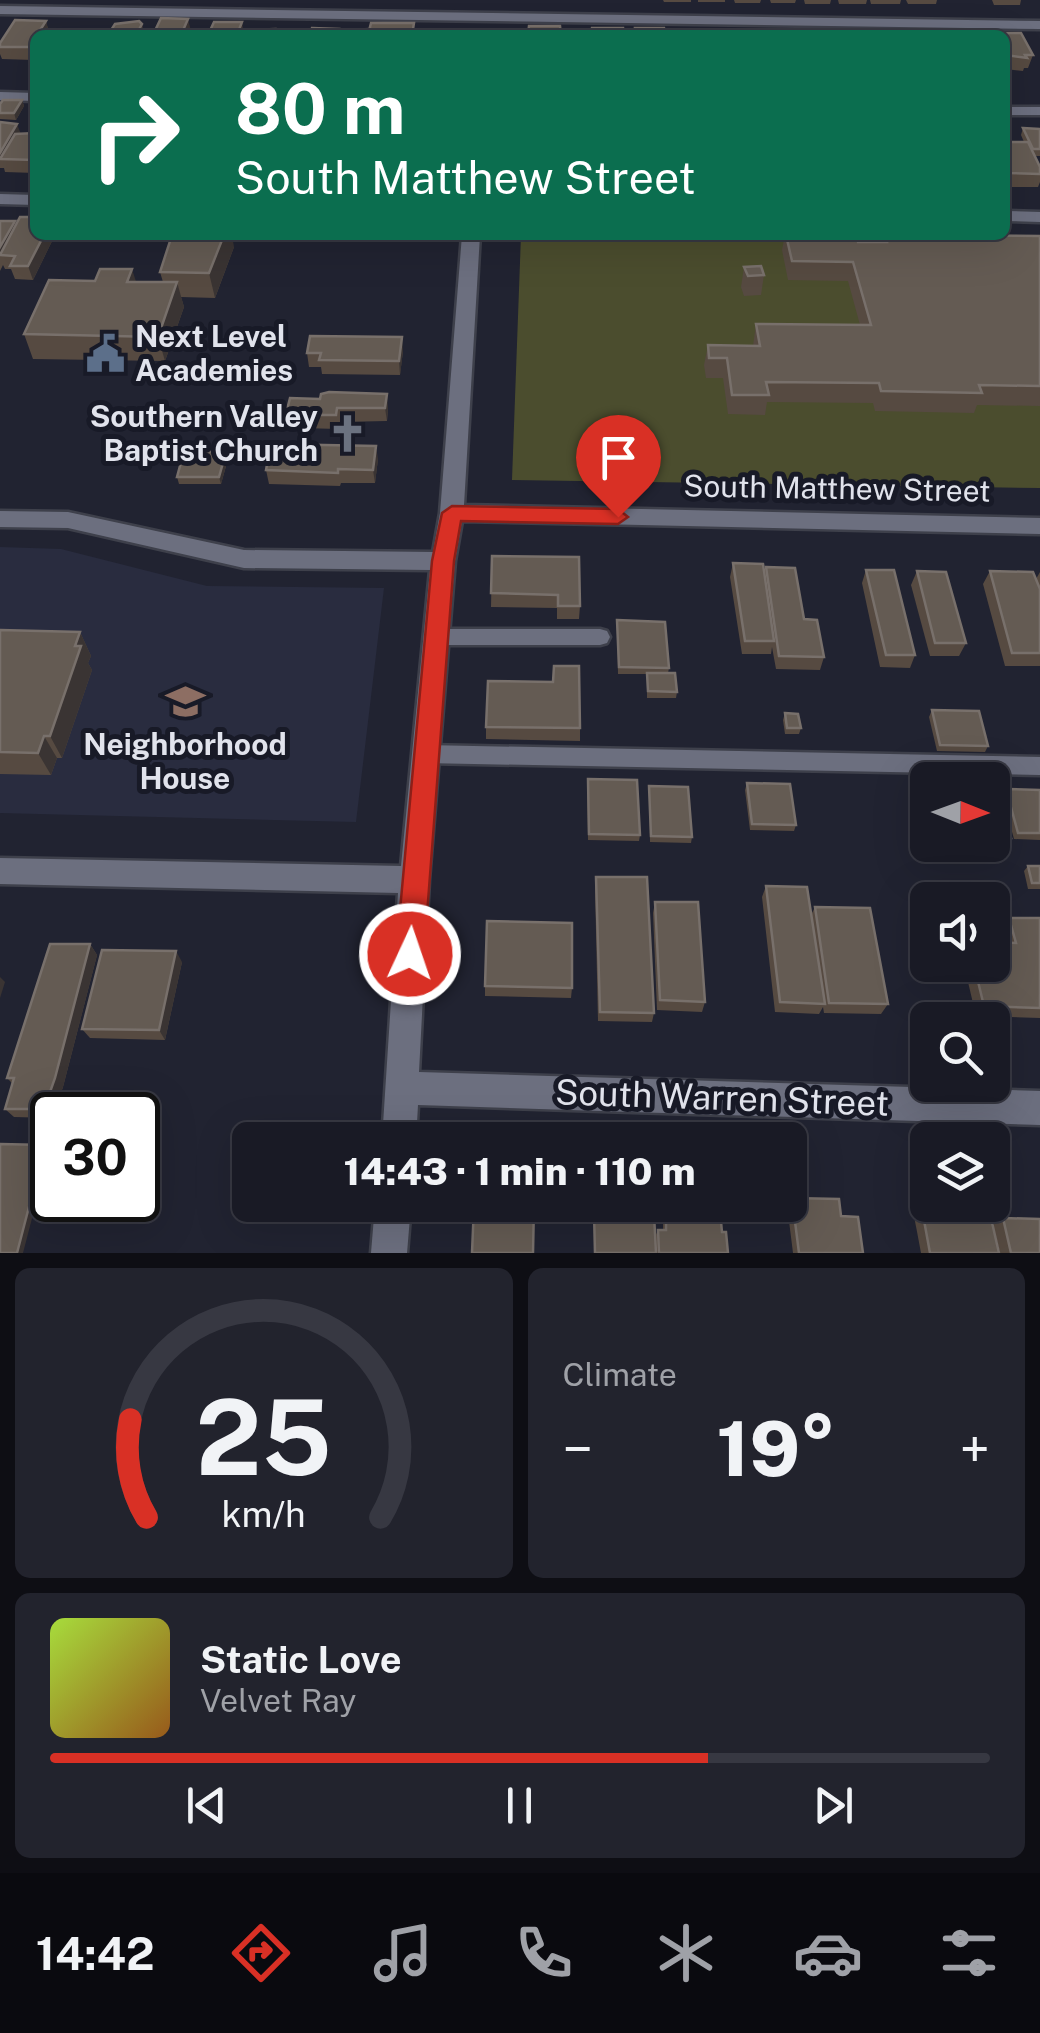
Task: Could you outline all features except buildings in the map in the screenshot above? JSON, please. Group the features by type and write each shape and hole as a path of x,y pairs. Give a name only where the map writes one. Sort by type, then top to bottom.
{"street":[{"path":"0,10 487,8 1040,26"},
{"path":"0,200 30,200"},
{"path":"1010,216 1040,217"},
{"path":"400,1122 414,880 443,561 452,513 472,240"},
{"name":"South Matthew Street","path":"452,513 1040,526"},
{"path":"0,519 68,520 244,559 443,561"},
{"path":"0,870 414,880"},
{"name":"South Warren Street","path":"403,1088 1040,1108"},
{"path":"389,1253 392,1222"}],"lane":[{"path":"0,96 30,97"},
{"path":"1010,111 1040,112"},
{"path":"436,637 600,637"},
{"path":"425,754 1040,766"}],"shaded area":[{"name":"Neighborhood House","path":"0,547 61,549 207,586 384,588 356,822 0,813"}],"green space":[{"path":"521,240 1040,241 1040,488 512,480"}],"place":[{"name":"Next Level Academies","path":"105,354"},
{"name":"Southern Valley Baptist Church","path":"348,434"},
{"name":"Neighborhood House","path":"185,701"}],"route":[{"path":"410,954 443,561 452,513 618,517"}]}
